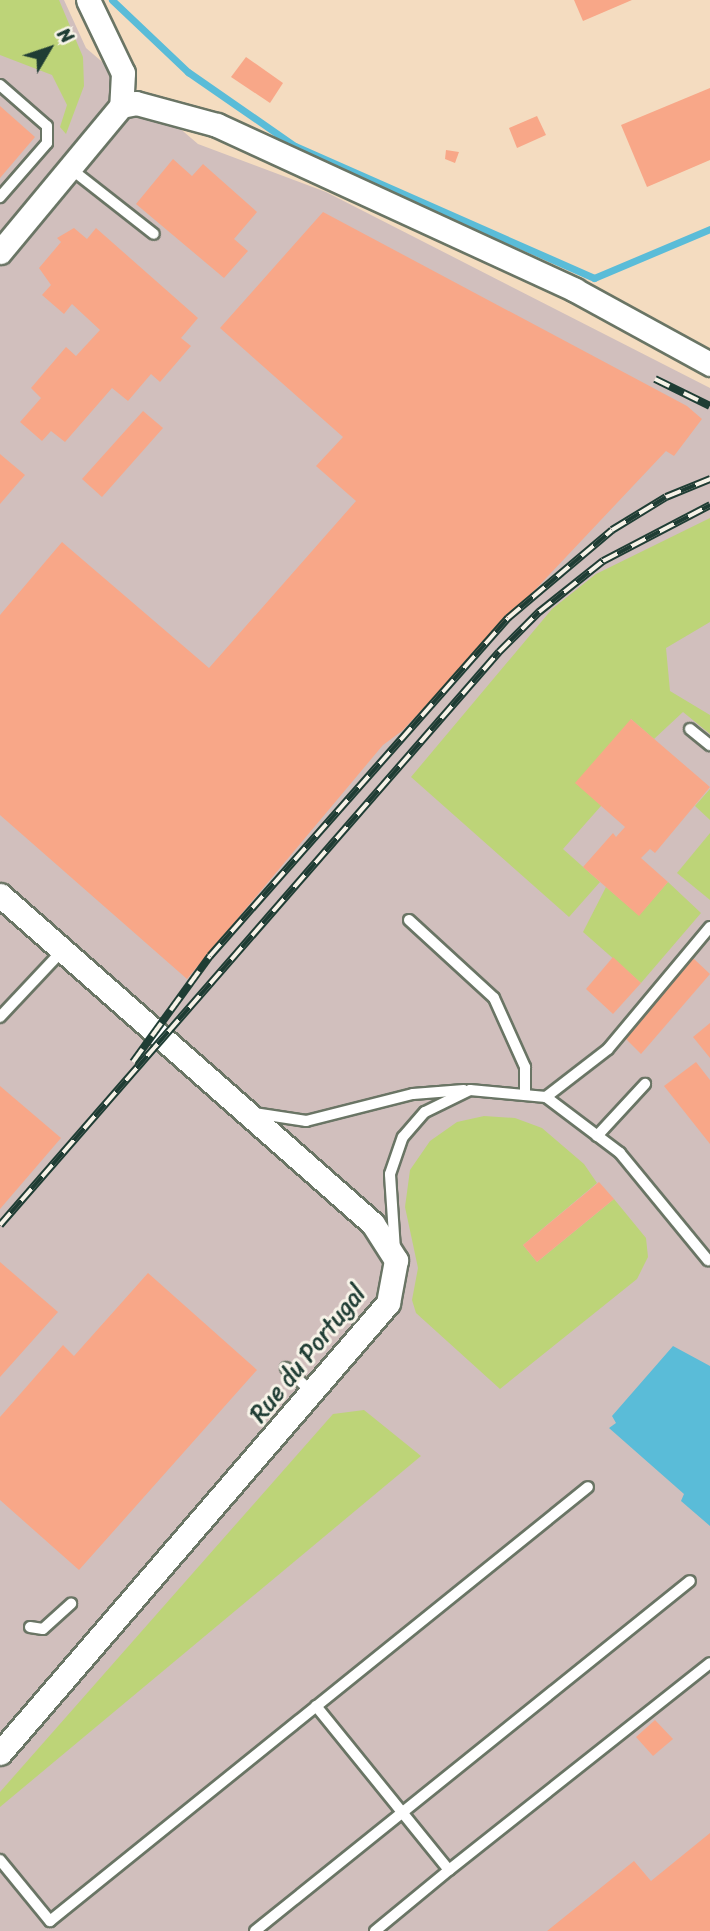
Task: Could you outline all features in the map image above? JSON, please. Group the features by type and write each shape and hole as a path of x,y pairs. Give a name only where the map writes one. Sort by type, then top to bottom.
{"street":[{"path":"0,252 121,106 123,74 88,0"},
{"path":"121,106 136,103 217,125 575,290 710,364"},
{"path":"0,895 241,1111 373,1224 396,1260"},
{"name":"Rue du Portugal","path":"0,1753 313,1393 387,1303 396,1260"}],"lane":[{"path":"0,85 47,126 47,143 0,197"},
{"path":"71,169 154,234"},
{"path":"690,729 710,746"},
{"path":"409,920 494,998 525,1067 525,1095"},
{"path":"546,1097 608,1049 710,927"},
{"path":"0,1017 62,951"},
{"path":"597,1136 645,1084"},
{"path":"396,1260 390,1174 403,1137 425,1112 470,1090"},
{"path":"241,1111 306,1121 413,1094 470,1090 546,1097 620,1153 708,1260"},
{"path":"286,1368 313,1393"},
{"path":"51,1921 588,1487"},
{"path":"255,1931 690,1581"},
{"path":"30,1627 43,1629 71,1604"},
{"path":"375,1931 710,1662"},
{"path":"316,1706 449,1870"},
{"path":"0,1860 59,1931"}],"shaded area":[{"path":"0,0 64,0 86,48 198,144 326,192 710,388 710,1931 0,1931"}],"green space":[{"path":"0,0 59,0 83,57 84,86 66,134 60,127 67,105 52,75 0,55"},
{"path":"710,518 710,622 666,648 670,691 710,715 710,734 683,712 654,739 631,719 601,806 563,849 600,882 569,917 411,777 552,609 596,574"},
{"path":"710,789 710,820 695,806"},
{"path":"710,833 710,900 677,873"},
{"path":"668,882 701,913 641,983 583,932 606,887 639,915"},
{"path":"484,1116 515,1118 542,1128 584,1164 597,1183 523,1245 537,1262 614,1199 646,1238 648,1257 637,1279 500,1389 416,1313 412,1300 418,1268 405,1207 410,1170 430,1141 457,1122"},
{"path":"364,1410 421,1456 0,1807 0,1792 333,1414"}],"water":[{"path":"673,1346 710,1366 710,1526 681,1501 684,1494 609,1428 616,1423 612,1416"}],"building":[{"path":"574,0 632,0 583,21"},
{"path":"246,57 283,83 270,103 231,77"},
{"path":"710,88 710,160 647,187 621,125"},
{"path":"0,106 35,137 0,178"},
{"path":"537,116 546,135 517,148 509,128"},
{"path":"446,150 459,152 455,163 445,159"},
{"path":"173,159 192,176 203,164 257,212 234,239 248,251 224,278 136,204"},
{"path":"323,212 687,406 702,419 674,456 666,451 402,731 383,745 187,979 0,815 0,615 62,542 209,668 356,501 316,466 343,437 220,328"},
{"path":"74,228 87,239 96,228 198,318 181,338 191,346 160,382 151,374 128,401 112,388 65,442 51,431 42,441 20,422 41,398 31,388 66,347 76,356 100,330 72,304 64,314 42,295 51,285 39,268 61,242 57,238"},
{"path":"143,411 163,428 102,497 82,479"},
{"path":"0,454 25,475 0,504"},
{"path":"631,719 710,787 655,853 650,849 641,858 668,882 639,916 583,867 613,833 616,837 625,827 575,783"},
{"path":"613,957 641,983 613,1014 586,989"},
{"path":"693,958 710,974 641,1054 624,1037"},
{"path":"710,1023 710,1058 693,1037"},
{"path":"696,1062 710,1080 710,1144 664,1086"},
{"path":"0,1086 61,1138 0,1209"},
{"path":"599,1182 614,1199 537,1262 523,1245"},
{"path":"0,1262 58,1312 0,1377"},
{"path":"148,1273 257,1370 79,1570 0,1500 0,1417 63,1345 74,1356"},
{"path":"655,1720 673,1739 653,1756 636,1737"},
{"path":"710,1833 710,1931 547,1931 634,1861 651,1881"}],"waterway":[{"path":"112,0 188,72 295,146 594,278 710,229"}],"railway":[{"path":"655,379 710,406"},
{"path":"133,1062 210,956 508,618 612,530 666,497 710,479"},
{"path":"0,1225 499,652 539,612 603,561 710,505"}]}
